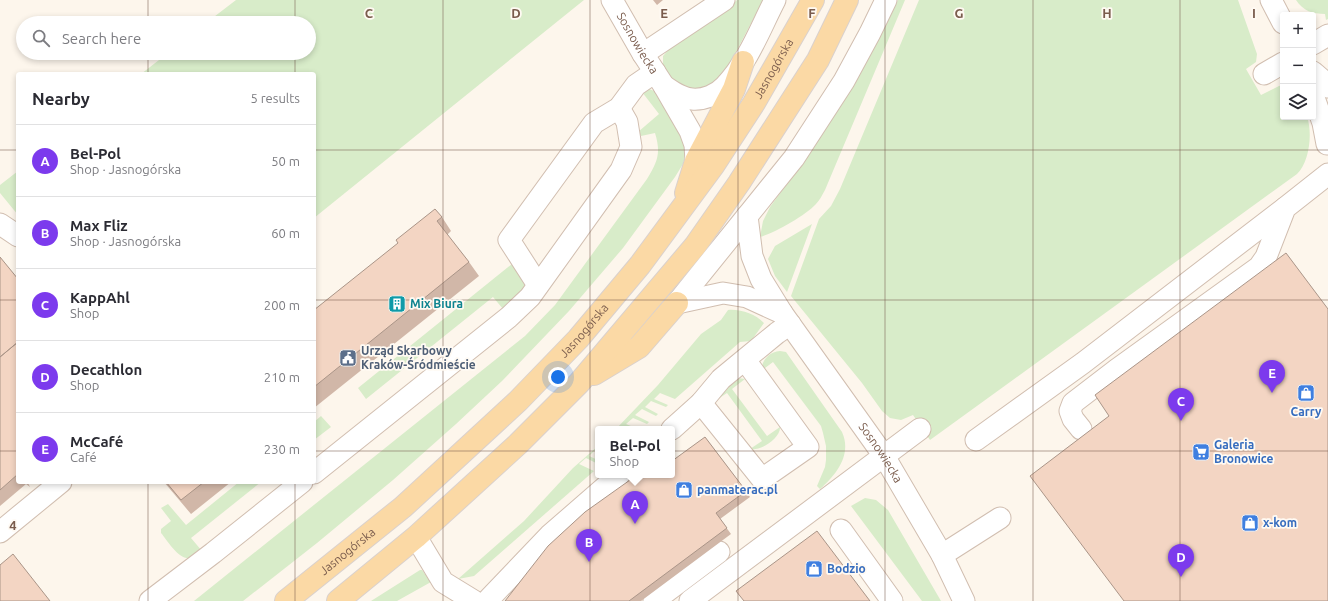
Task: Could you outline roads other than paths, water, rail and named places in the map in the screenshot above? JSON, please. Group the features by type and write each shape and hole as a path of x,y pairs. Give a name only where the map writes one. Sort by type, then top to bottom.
{"main road":[{"name":"Jasnogórska","path":"286,601 403,507 518,401 578,339 640,265 713,166 754,103 813,0"},
{"path":"338,601 416,537 518,444 579,383 694,246 739,183 818,60 847,0"},
{"path":"680,212 696,161 734,89 743,62"},
{"path":"579,383 639,347 677,303"}],"street":[{"name":"Sosnowiecka","path":"612,0 690,131 695,145 696,161"},
{"path":"643,54 724,0"},
{"path":"743,62 775,0"},
{"path":"677,303 794,158 844,81 886,0"},
{"path":"1271,0 1280,17"},
{"path":"1316,42 1328,35"},
{"name":"Sosnowiecka","path":"660,79 678,96 690,99 700,99 712,96 725,86 743,62"},
{"path":"1264,74 1280,65"},
{"path":"1316,75 1328,87"},
{"path":"538,285 509,240 594,123 619,108 636,85 660,79"},
{"path":"976,440 1083,363 1285,208 1328,173 1324,163 1324,153 1327,143 1323,123 1316,103"},
{"path":"316,471 509,317 530,297 621,170 631,146 627,122 619,108"},
{"path":"1080,429 1070,411 1074,403 1116,370 1259,267 1266,257 1285,208"},
{"name":"Sosnowiecka","path":"747,216 752,256 761,279 786,319 884,456 942,555 964,601"},
{"path":"0,224 16,235"},
{"name":"Sosnowiecka","path":"677,303 723,293 747,297 786,319"},
{"path":"675,426 701,403 721,379 777,334 786,319"},
{"path":"701,403 762,479 808,447 745,360"},
{"path":"690,601 920,429"},
{"path":"487,601 550,535 616,478"},
{"path":"0,532 60,484"},
{"path":"150,601 300,484"},
{"path":"942,555 1000,518"},
{"path":"841,530 892,601"},
{"path":"416,537 443,582 474,601"},
{"path":"654,601 719,552"}],"place":[{"name":"Mix Biura","path":"397,304"},
{"name":"Urząd Skarbowy Kraków-Śródmieście","path":"348,358"},
{"name":"McCafé","path":"1272,393"},
{"name":"Carry","path":"1306,393"},
{"name":"KappAhl","path":"1181,421"},
{"name":"Galeria Bronowice","path":"1201,452"},
{"name":"panmaterac.pl","path":"684,490"},
{"name":"x-kom","path":"1250,523"},
{"name":"Bel-Pol","path":"635,524"},
{"name":"Max Fliz","path":"589,562"},
{"name":"Bodzio","path":"814,569"},
{"name":"Decathlon","path":"1181,577"}]}
